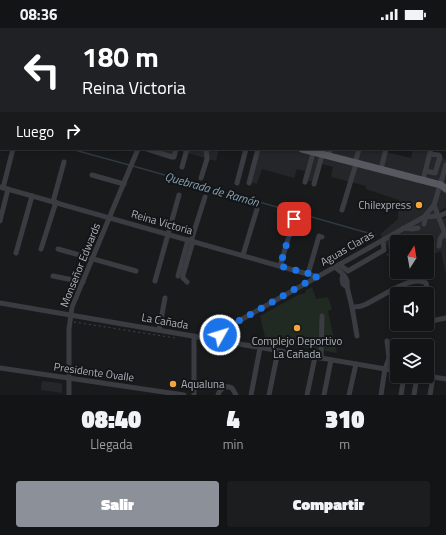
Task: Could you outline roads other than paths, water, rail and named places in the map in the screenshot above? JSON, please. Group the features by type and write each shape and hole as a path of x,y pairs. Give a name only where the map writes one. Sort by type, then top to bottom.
{"main road":[{"path":"305,150 319,154 331,154 354,165 381,169 426,181 443,187 446,196"}],"street":[{"path":"0,221 4,188 13,150"},
{"name":"Monseñor Edwards","path":"69,395 70,315 72,307 138,150"},
{"path":"150,150 172,157 174,157 176,150"},
{"path":"182,167 187,150"},
{"path":"201,178 207,159 206,150"},
{"path":"236,183 246,150"},
{"path":"249,183 258,150"},
{"path":"342,210 359,150"},
{"path":"381,169 386,150"},
{"path":"426,181 430,151 439,155 440,157 436,172 428,172"},
{"path":"305,182 319,154"},
{"path":"314,184 319,154"},
{"path":"41,249 55,202 64,162"},
{"name":"Aguas Claras","path":"194,336 206,336 221,331 424,216 434,205 443,187 446,165"},
{"path":"92,175 124,184"},
{"name":"Reina Victoria","path":"4,188 318,276"},
{"path":"155,281 179,195"},
{"path":"16,253 32,196"},
{"path":"178,276 205,197"},
{"path":"434,205 445,234 440,239 439,246"},
{"path":"243,255 257,210"},
{"name":"Aguas Claras","path":"424,216 438,216 446,213"},
{"path":"424,216 424,224"},
{"path":"280,266 294,219"},
{"path":"403,228 418,228"},
{"path":"308,274 319,236 322,237"},
{"path":"187,282 183,278 183,275 191,240"},
{"path":"343,275 384,250 383,240"},
{"path":"58,249 136,271"},
{"path":"337,266 348,271"},
{"path":"337,266 343,275 343,284 347,288 357,336"},
{"path":"54,276 82,282"},
{"path":"352,308 363,306 411,281 423,281 426,283 430,294 429,318 431,320 446,318"},
{"path":"159,330 165,298"},
{"name":"La Cañada","path":"0,303 390,370"},
{"path":"321,358 322,316"},
{"path":"221,331 220,337 224,341"},
{"path":"194,336 194,395"},
{"path":"381,395 385,369 389,358 387,341"},
{"path":"251,395 260,348"},
{"path":"269,395 278,350"},
{"path":"308,395 315,357"},
{"path":"324,395 331,360"},
{"path":"349,395 356,364"},
{"name":"Presidente Ovalle","path":"0,368 184,395"},
{"path":"434,377 446,379"},
{"path":"401,395 403,383"},
{"path":"414,395 416,383"},
{"path":"430,395 432,383"},
{"path":"218,395 220,389 226,387 232,388 236,395"}],"waterway":[{"name":"Quebrada de Ramón","path":"75,150 129,165"},
{"name":"Quebrada de Ramón","path":"133,166 375,235"}],"place":[{"name":"Chilexpress","path":"419,205"},
{"name":"Complejo Deportivo La Cañada","path":"297,328"},
{"name":"Aqualuna","path":"173,384"}]}
